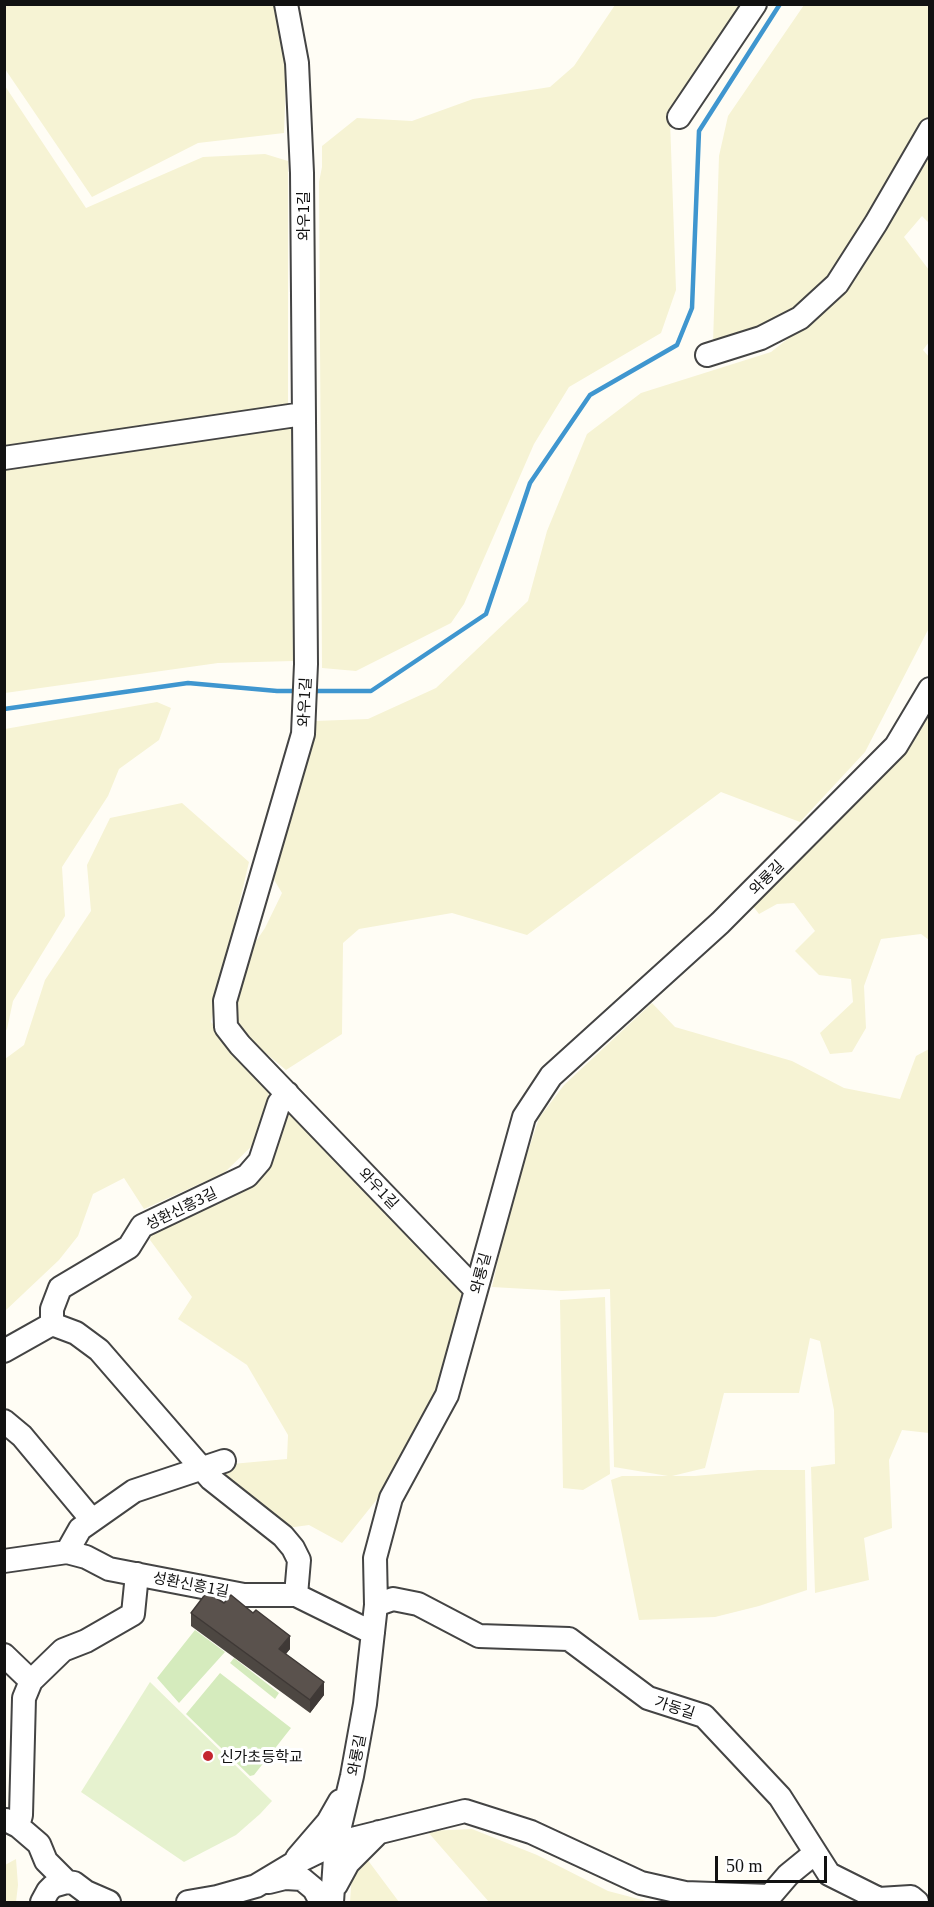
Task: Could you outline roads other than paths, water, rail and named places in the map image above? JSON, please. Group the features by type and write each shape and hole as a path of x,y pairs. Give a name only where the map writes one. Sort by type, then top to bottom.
{"street":[{"name":"와우1길","path":"286,4 297,63 302,162 306,664 303,734 225,1001 226,1028 476,1290"},
{"path":"679,117 755,4"},
{"path":"707,355 761,338 800,318 837,284 876,223 930,130"},
{"path":"4,458 303,414"},
{"name":"와룡길","path":"328,1899 336,1843 365,1704 376,1605 375,1558 390,1498 447,1395 524,1117 551,1076 720,923 896,746 930,689"},
{"name":"성환신흥3길","path":"52,1324 52,1309 60,1288 129,1247 142,1226 247,1176 260,1161 279,1103 287,1093"},
{"path":"4,1351 52,1324 76,1334 99,1350 211,1479 283,1536 293,1548 299,1560 296,1595"},
{"path":"4,1421 22,1436 92,1520"},
{"path":"67,1552 80,1528 134,1491 224,1461"},
{"name":"성환신흥1길","path":"4,1561 67,1552 86,1557 109,1569 244,1595 296,1595 373,1633"},
{"path":"81,1892 46,1861 39,1844 11,1823 21,1815 24,1698 31,1682 63,1650 87,1641 133,1614 137,1574"},
{"name":"가동길","path":"376,1605 393,1599 418,1604 478,1636 569,1639 648,1698 704,1716 780,1797 829,1874 879,1899 911,1897 917,1902"},
{"path":"4,1655 31,1682"},
{"path":"348,1790 350,1812 358,1825 380,1831"},
{"path":"291,1865 328,1822 348,1790"},
{"path":"256,1886 291,1865 336,1843 465,1811 531,1832 641,1883 685,1893 770,1896 788,1875 815,1853"},
{"path":"188,1902 217,1900 285,1878 302,1879 328,1899 348,1863 380,1831"},
{"path":"42,1902 41,1878 46,1861"},
{"path":"42,1902 53,1886 81,1892 109,1902"}],"waterway":[{"path":"311,691 371,691 486,614 530,483 590,395 677,345 692,308 699,131 780,4"},
{"path":"4,709 188,683 300,691"}],"place":[{"name":"신가초등학교","path":"208,1756"}]}
